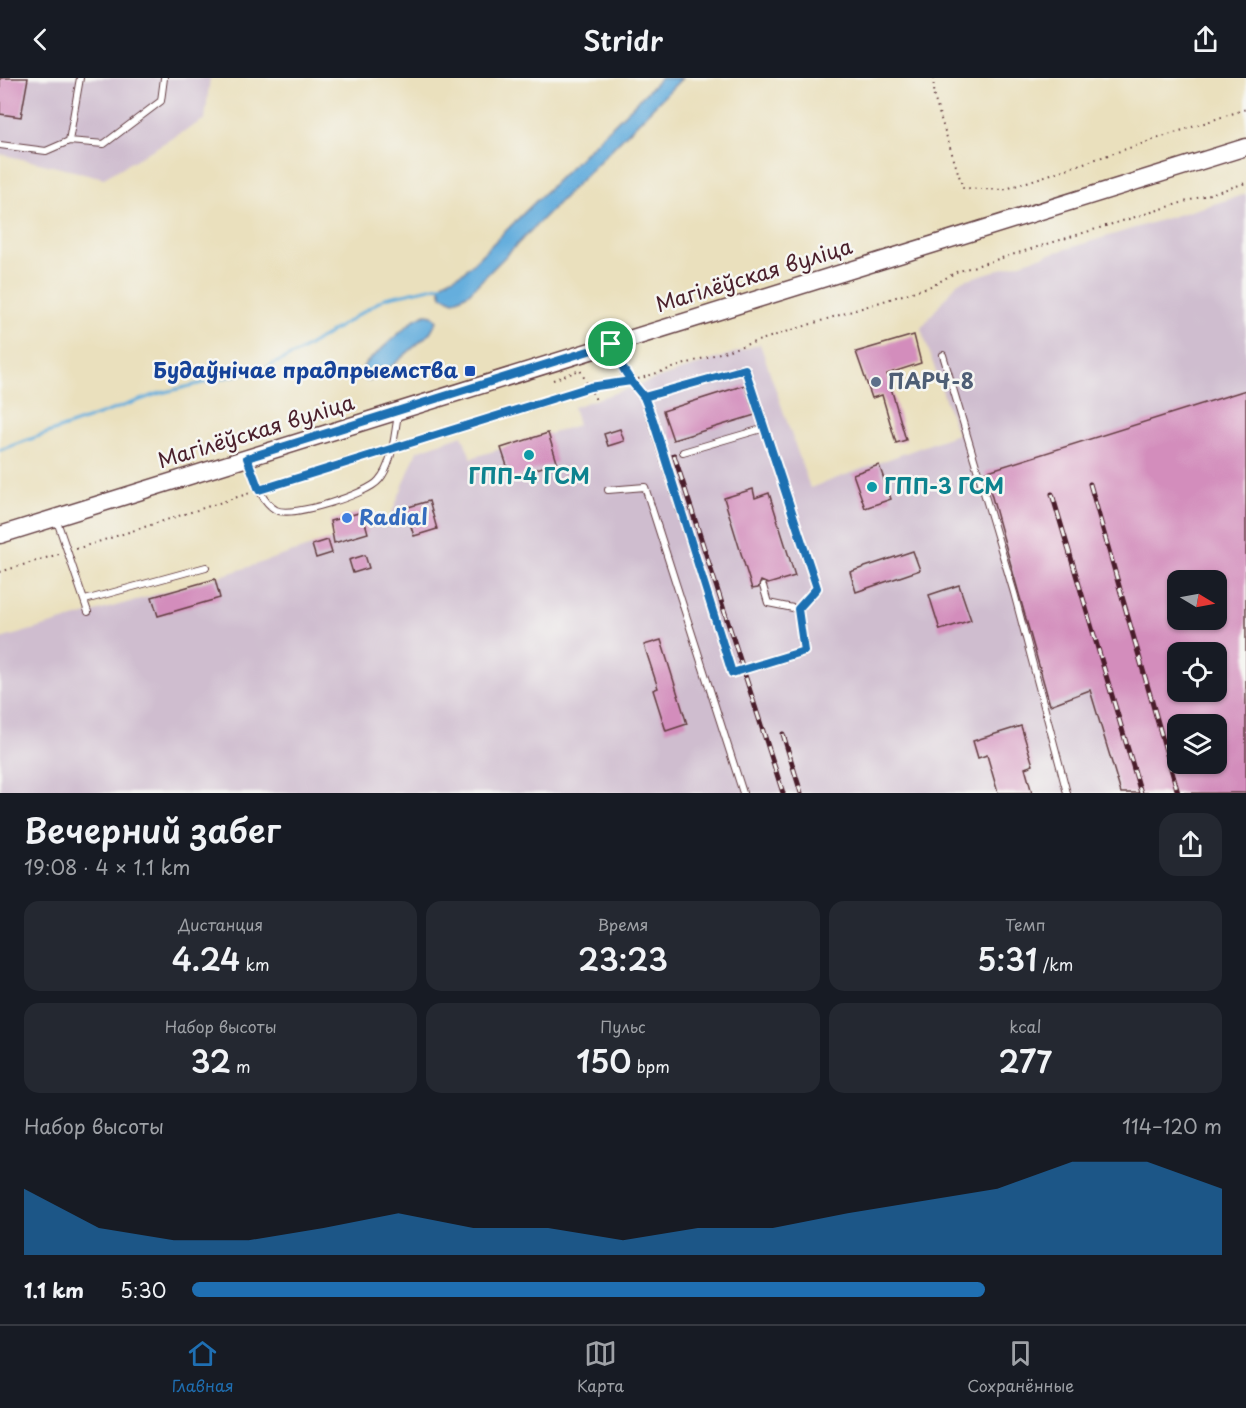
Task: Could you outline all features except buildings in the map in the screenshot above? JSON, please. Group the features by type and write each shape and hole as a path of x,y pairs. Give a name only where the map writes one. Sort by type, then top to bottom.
{"street":[{"name":"Магілёўская вуліца","path":"0,535 1246,147"}],"lane":[{"path":"69,141 80,78"},
{"path":"0,145 46,151 69,141 104,144 161,101 164,78"},
{"path":"611,344 625,375 644,397 732,673 804,651 798,609"},
{"path":"943,355 1014,593 1067,793"},
{"path":"644,397 745,369 817,588 798,609"},
{"path":"247,458 259,490 266,501 277,510 289,513 303,510 370,488 381,478 392,448 399,412"},
{"path":"684,452 765,428"},
{"path":"609,490 645,487 743,793"},
{"path":"56,518 88,612"},
{"path":"85,600 206,567"},
{"path":"763,586 768,603 798,609"}],"path":[{"path":"934,78 933,94 963,188 1004,190 1246,109"},
{"path":"0,572 590,387 631,381 934,285 956,272 1246,183"},
{"path":"553,380 580,370 596,400"}],"shaded area":[{"path":"0,78 210,78 205,119 104,178 0,154"},
{"path":"1246,194 1246,793 0,793 0,639 224,575 389,520 417,451 462,435 471,458 578,425 573,407 760,344 810,488 957,434 921,328 958,282"}],"water":[{"path":"661,78 682,78 469,293 454,301 442,296 440,288 444,282 464,272"},
{"path":"426,314 432,315 437,321 429,334 379,377 369,381 363,379 360,372 365,364 415,319"}],"waterway":[{"path":"0,450 157,394 265,368 299,352 385,298 444,285"}],"railway":[{"path":"674,455 783,793"},
{"path":"1090,484 1178,793"},
{"path":"1052,494 1141,793"},
{"path":"783,734 801,793"}],"place":[{"name":"Будаўнічае прадпрыемства","path":"470,371"},
{"name":"ПАРЧ-8","path":"876,382"},
{"name":"ГПП-4 ГСМ","path":"529,455"},
{"name":"ГПП-3 ГСМ","path":"872,487"},
{"name":"Radial","path":"347,518"}],"route":[{"path":"611,344 399,412 247,458 259,490 590,387 631,381 644,397 653,420 732,673 804,651 798,609 817,588 745,369 644,397 631,381 625,375 611,344"}]}
